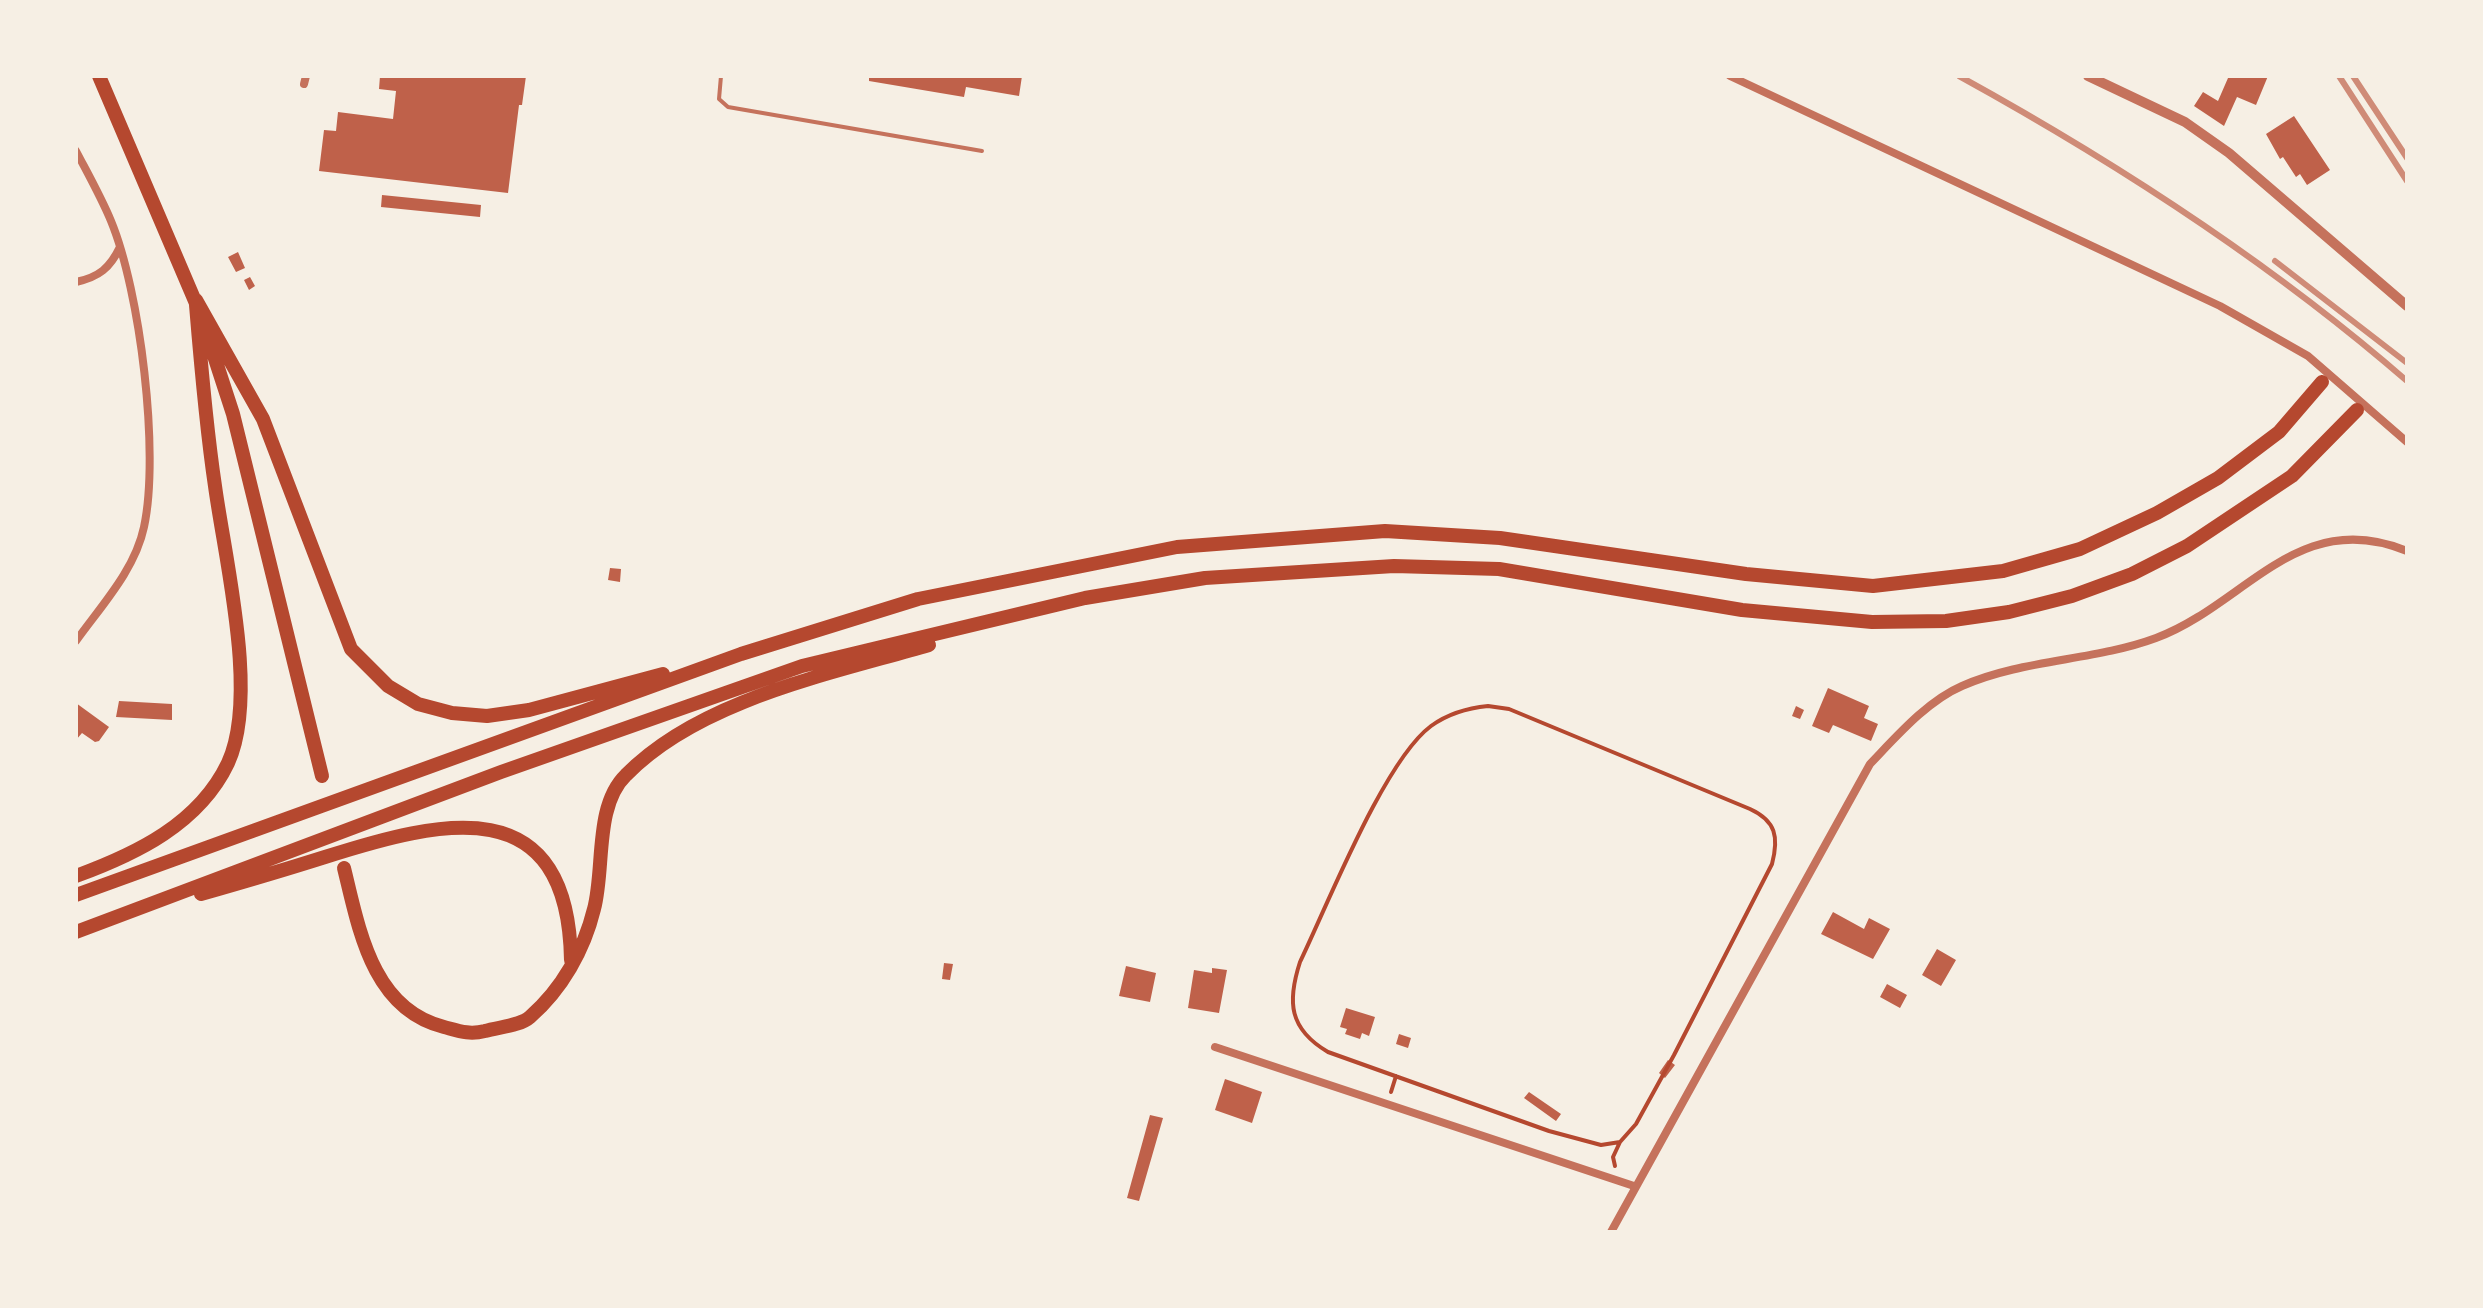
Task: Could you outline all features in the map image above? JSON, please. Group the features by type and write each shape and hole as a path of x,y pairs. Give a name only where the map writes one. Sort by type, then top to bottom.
{"highway":[{"path":"99,76 196,300 233,414 322,776"},
{"path":"196,300 263,419 351,649 388,686 418,704 452,713 487,716 529,710 741,654 918,599 1177,547 1385,531 1500,538 1746,574 1873,586 2003,571 2080,549 2157,513 2218,478 2279,432 2322,382"},
{"path":"76,876 123,859 160,838 197,809 227,763 240,722 236,646 207,426 196,300"},
{"path":"82,930 501,772 802,666 1085,598 1205,578 1394,566 1499,569 1742,610 1872,622 1946,621 2009,612 2072,596 2132,574 2187,546 2292,476 2357,410"},
{"path":"344,868 365,951 389,993 425,1023 471,1035 528,1020 571,968 594,909 608,809 622,778 654,747 705,720 800,683 1085,598"},
{"path":"76,895 741,654"},
{"path":"82,930 400,833 460,825 494,830 516,840 544,861 564,893 570,927 571,968"}],"street":[{"path":"1730,76 2220,306 2308,356 2407,442"},
{"path":"2088,76 2185,122 2229,153 2407,306"},
{"path":"76,151 120,247 130,277 148,429 149,487 144,528 131,564 76,641"},
{"path":"76,282 91,279 110,267 120,247"},
{"path":"1611,1232 1870,764 1922,714 1960,687 1994,675 2120,650 2160,637 2281,558 2321,543 2358,539 2407,551"},
{"path":"1215,1047 1634,1186"}],"lane":[{"path":"721,76 719,99 728,107 982,151"}],"path":[{"path":"1612,1179 1613,1157 1620,1142 1636,1124 1674,1055 1772,864 1777,846 1775,829 1767,816 1509,709 1468,708 1448,715 1414,742 1379,797 1300,962 1292,994 1298,1025 1311,1042 1328,1052 1549,1131 1601,1145 1620,1142"}],"building":[{"path":"380,76 526,76 522,105 519,105 508,193 319,171 324,130 336,131 338,112 393,119 396,91 379,89"},
{"path":"869,76 1022,76 1019,96 966,87 964,97 869,81"},
{"path":"2224,76 2268,76 2256,105 2237,97 2224,126 2194,106 2203,92 2218,101 2228,78"},
{"path":"2294,116 2330,170 2307,185 2300,174 2296,177 2283,157 2280,159 2266,134"},
{"path":"382,195 481,205 480,217 381,207"},
{"path":"238,252 245,268 236,272 228,257"},
{"path":"250,277 255,286 249,290 244,280"},
{"path":"610,568 621,569 620,582 608,580"},
{"path":"1828,688 1869,706 1864,718 1878,724 1871,741 1833,725 1829,733 1812,726"},
{"path":"119,701 172,704 172,720 116,717"},
{"path":"76,703 109,727 99,741 95,742 82,733 76,740"},
{"path":"1796,706 1804,710 1800,719 1792,716"},
{"path":"1833,912 1864,929 1869,918 1890,929 1873,959 1821,934"},
{"path":"1937,949 1956,960 1941,986 1922,975"},
{"path":"944,963 953,964 950,980 942,979"},
{"path":"1126,966 1156,973 1150,1002 1119,996"},
{"path":"1212,968 1227,970 1219,1013 1188,1008 1194,970 1212,973"},
{"path":"1887,984 1907,995 1900,1008 1880,997"},
{"path":"1346,1008 1375,1017 1369,1036 1362,1033 1360,1039 1345,1034 1347,1029 1340,1027"},
{"path":"1399,1034 1411,1038 1408,1048 1396,1044"},
{"path":"1668,1060 1675,1065 1665,1078 1659,1073"},
{"path":"1225,1079 1262,1092 1252,1123 1215,1110"},
{"path":"1529,1092 1561,1114 1556,1121 1524,1098"},
{"path":"1150,1115 1163,1118 1139,1201 1127,1198"}],"railway":[{"path":"1959,76 2191,216 2301,295 2407,381"},
{"path":"2339,76 2407,181"},
{"path":"2353,76 2407,158"},
{"path":"2275,261 2407,363"}]}
